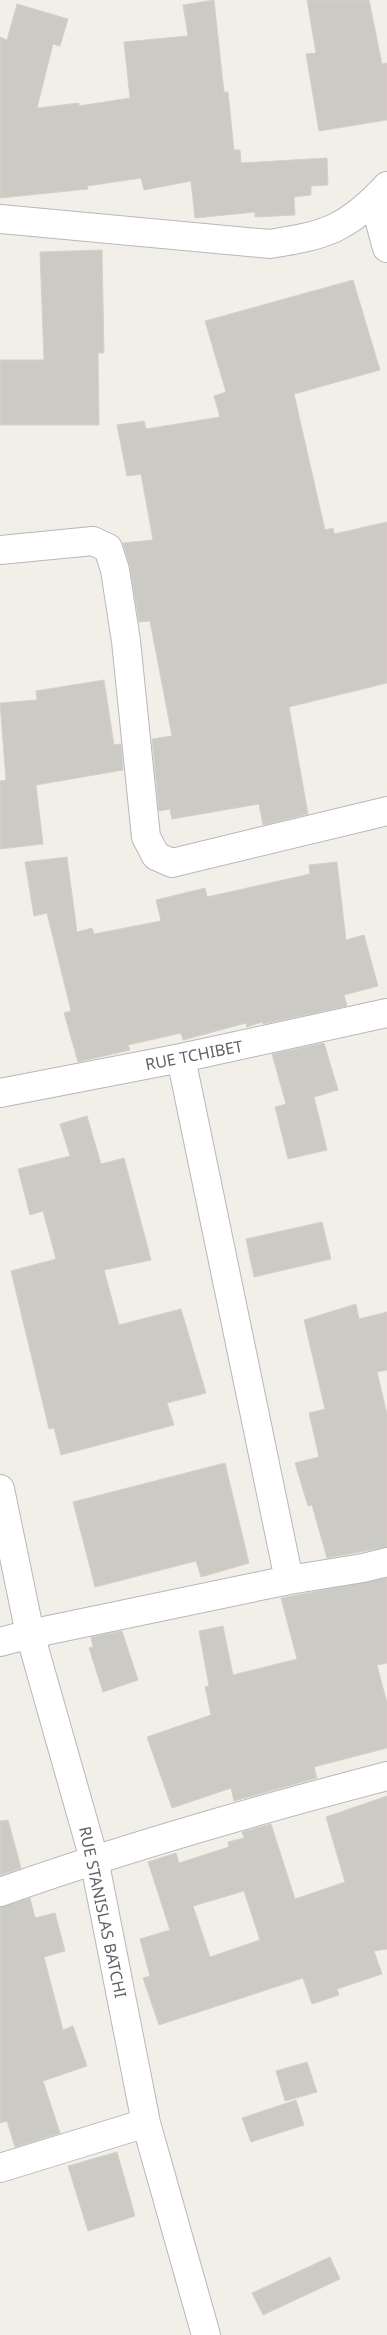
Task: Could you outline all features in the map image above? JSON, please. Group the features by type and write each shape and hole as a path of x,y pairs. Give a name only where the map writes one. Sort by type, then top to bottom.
{"street":[{"path":"0,219 270,244 314,237 343,225 381,193"},
{"path":"381,193 387,248"},
{"path":"0,550 93,542 108,548 115,570 126,641 146,837 156,856 172,863 387,811"},
{"name":"RUE TCHIBET","path":"0,1093 180,1058 387,1013"},
{"path":"180,1058 289,1580"},
{"name":"RUE STANISLAS BATCHI","path":"0,1489 30,1634 94,1859 146,2123 206,2335"},
{"path":"0,1642 30,1634 289,1580 364,1568 387,1562"},
{"path":"0,1892 94,1859 275,1806 387,1776"},
{"path":"0,2168 146,2123"}],"building":[{"path":"214,0 224,92 228,92 234,150 240,150 241,163 327,158 328,185 311,186 311,195 294,197 295,215 255,217 255,212 195,218 191,181 144,190 141,178 87,186 88,189 0,198 0,37 7,40 17,4 68,19 60,46 53,44 37,108 79,103 79,106 130,98 124,42 188,36 183,5"},
{"path":"307,0 369,0 382,64 387,63 387,120 319,131 306,54 316,53"},
{"path":"102,250 104,353 98,353 99,425 0,425 0,360 44,360 40,252"},
{"path":"353,280 380,370 294,394 325,530 333,528 334,534 387,522 387,683 289,707 308,814 263,825 259,804 172,819 170,809 159,811 152,739 172,736 150,621 139,622 130,567 123,543 153,540 141,474 127,476 117,425 144,421 146,429 220,417 214,396 226,392 205,321"},
{"path":"104,680 114,745 121,744 123,770 36,785 43,844 0,849 0,781 6,780 0,703 37,700 36,691"},
{"path":"67,857 77,932 92,928 94,934 161,921 156,900 205,888 207,897 310,874 309,865 337,862 346,940 364,935 378,986 344,995 347,1006 263,1024 262,1022 247,1027 246,1023 183,1040 181,1033 128,1045 130,1050 78,1062 64,1013 71,1011 47,913 34,916 25,862"},
{"path":"324,1043 338,1090 314,1097 327,1150 288,1159 275,1107 286,1104 272,1054"},
{"path":"87,1116 101,1164 124,1158 151,1260 104,1270 119,1325 181,1309 206,1393 167,1403 174,1425 61,1455 54,1428 49,1429 11,1271 56,1259 43,1211 30,1215 18,1169 70,1156 60,1124"},
{"path":"322,1222 331,1259 254,1277 246,1239"},
{"path":"356,1304 359,1319 387,1312 387,1370 377,1372 387,1414 387,1547 327,1558 312,1505 308,1506 295,1463 319,1457 309,1413 325,1409 304,1320"},
{"path":"225,1463 249,1563 201,1577 196,1561 95,1587 73,1502"},
{"path":"387,1578 387,1663 377,1665 387,1703 387,1748 314,1767 317,1778 234,1801 231,1788 172,1808 147,1737 211,1715 205,1687 209,1686 199,1631 223,1626 233,1675 297,1659 281,1598"},
{"path":"122,1631 138,1680 103,1692 89,1648 93,1647 91,1637"},
{"path":"387,1796 387,1949 374,1951 382,1974 337,1989 339,1995 312,2004 303,1978 159,2025 143,1978 150,1976 140,1939 170,1930 148,1862 176,1853 179,1863 229,1847 228,1842 244,1838 242,1832 271,1824 295,1899 345,1882 326,1817","holes":["244,1891 260,1940 210,1957 193,1906"]},
{"path":"8,1820 21,1868 0,1875 0,1821"},
{"path":"30,1898 35,1918 55,1913 65,1951 44,1957 63,2030 73,2026 87,2066 43,2081 60,2133 15,2147 7,2121 0,2123 0,1907"},
{"path":"307,2062 317,2092 285,2101 276,2071"},
{"path":"296,2100 304,2125 251,2142 242,2118"},
{"path":"117,2152 135,2216 88,2231 68,2166"},
{"path":"330,2257 340,2279 263,2315 252,2293"}]}
